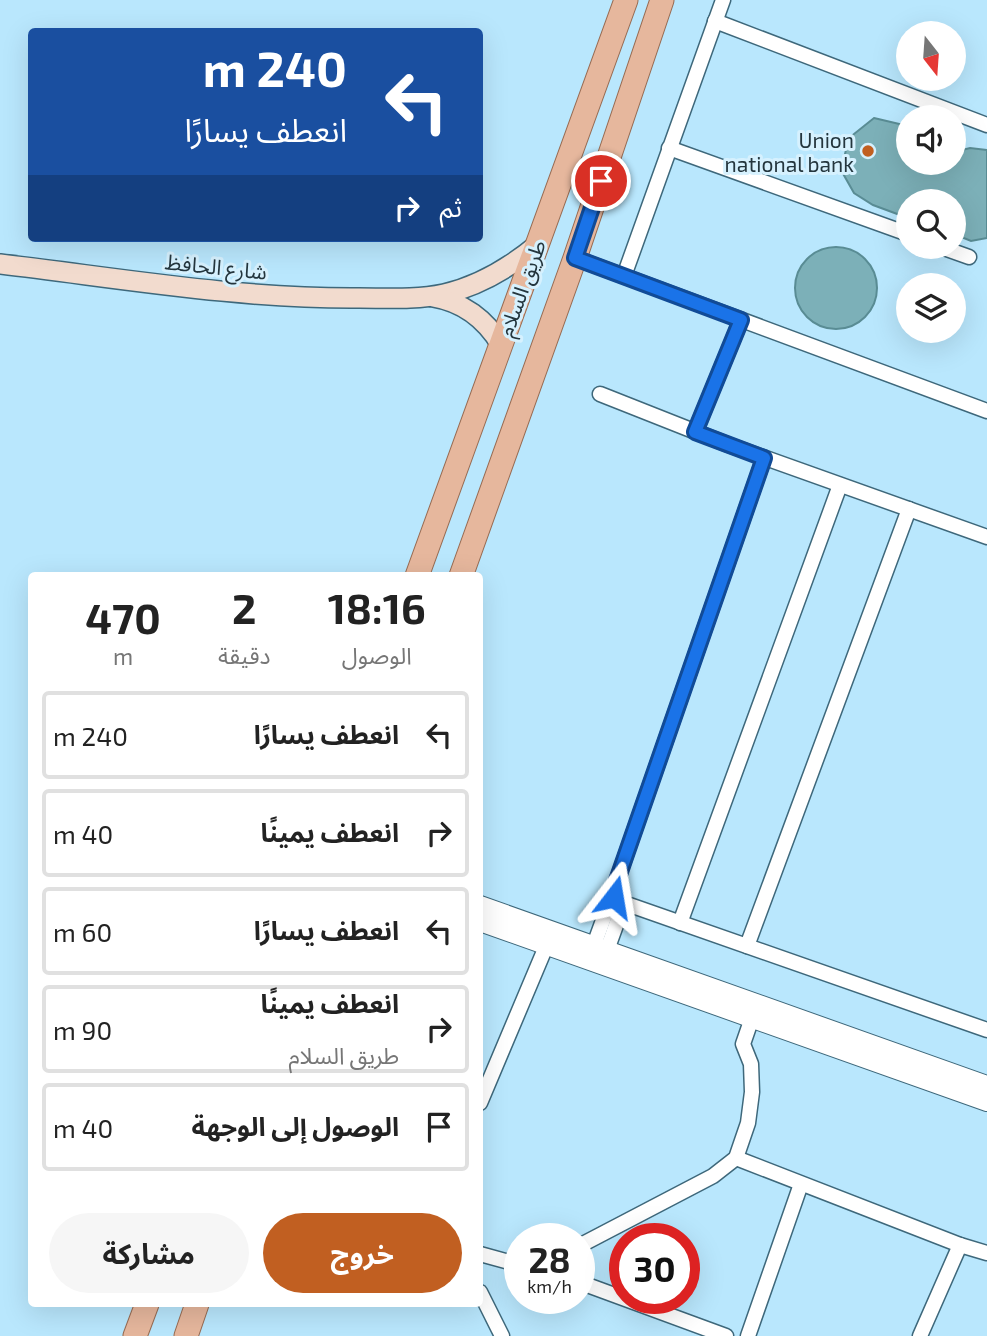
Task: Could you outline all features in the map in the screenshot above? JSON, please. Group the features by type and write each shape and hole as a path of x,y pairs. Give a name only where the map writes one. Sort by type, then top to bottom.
{"main road":[{"name":"طريق السلام","path":"418,572 626,0"},
{"name":"طريق السلام","path":"462,572 575,258 662,0"},
{"name":"شارع الحافظ","path":"429,297 461,289 492,276 537,245"},
{"name":"شارع الحافظ","path":"0,264 275,295 326,298 429,297 453,302 475,315 501,345"},
{"path":"135,1336 146,1307"},
{"path":"186,1336 196,1307"}],"street":[{"path":"624,276 723,0"},
{"path":"715,22 987,125"},
{"path":"669,148 896,230"},
{"path":"575,258 987,411"},
{"path":"695,432 741,320"},
{"path":"600,394 764,458 987,537"},
{"path":"601,947 764,458"},
{"path":"680,923 840,485"},
{"path":"747,946 909,509"},
{"path":"619,898 680,923 987,1030"},
{"path":"483,906 550,937 751,1018 987,1102"},
{"path":"483,923 601,947 987,1085"},
{"path":"483,1096 550,937"},
{"path":"595,1238 713,1176 736,1158 748,1123 752,1092 751,1064 743,1044 751,1018"},
{"path":"736,1158 987,1253"},
{"path":"748,1336 801,1184"},
{"path":"920,1336 960,1245"},
{"path":"483,1255 504,1261"},
{"path":"595,1288 726,1336"},
{"path":"483,1298 502,1336"}],"building":[{"path":"874,118 896,123 896,175 966,175 966,149 987,150 987,238 971,241 966,239 966,189 896,189 896,214 873,205 854,193 841,170 849,138"},
{"path":"828,247 844,247 859,254 870,265 877,280 874,304 865,317 844,329 828,329 813,322 802,311 795,296 795,280 802,265 813,254"}],"place":[{"name":"Union national bank","path":"868,151"}],"route":[{"path":"601,181 575,258 741,320 695,432 764,458 614,889 614,897"}]}
